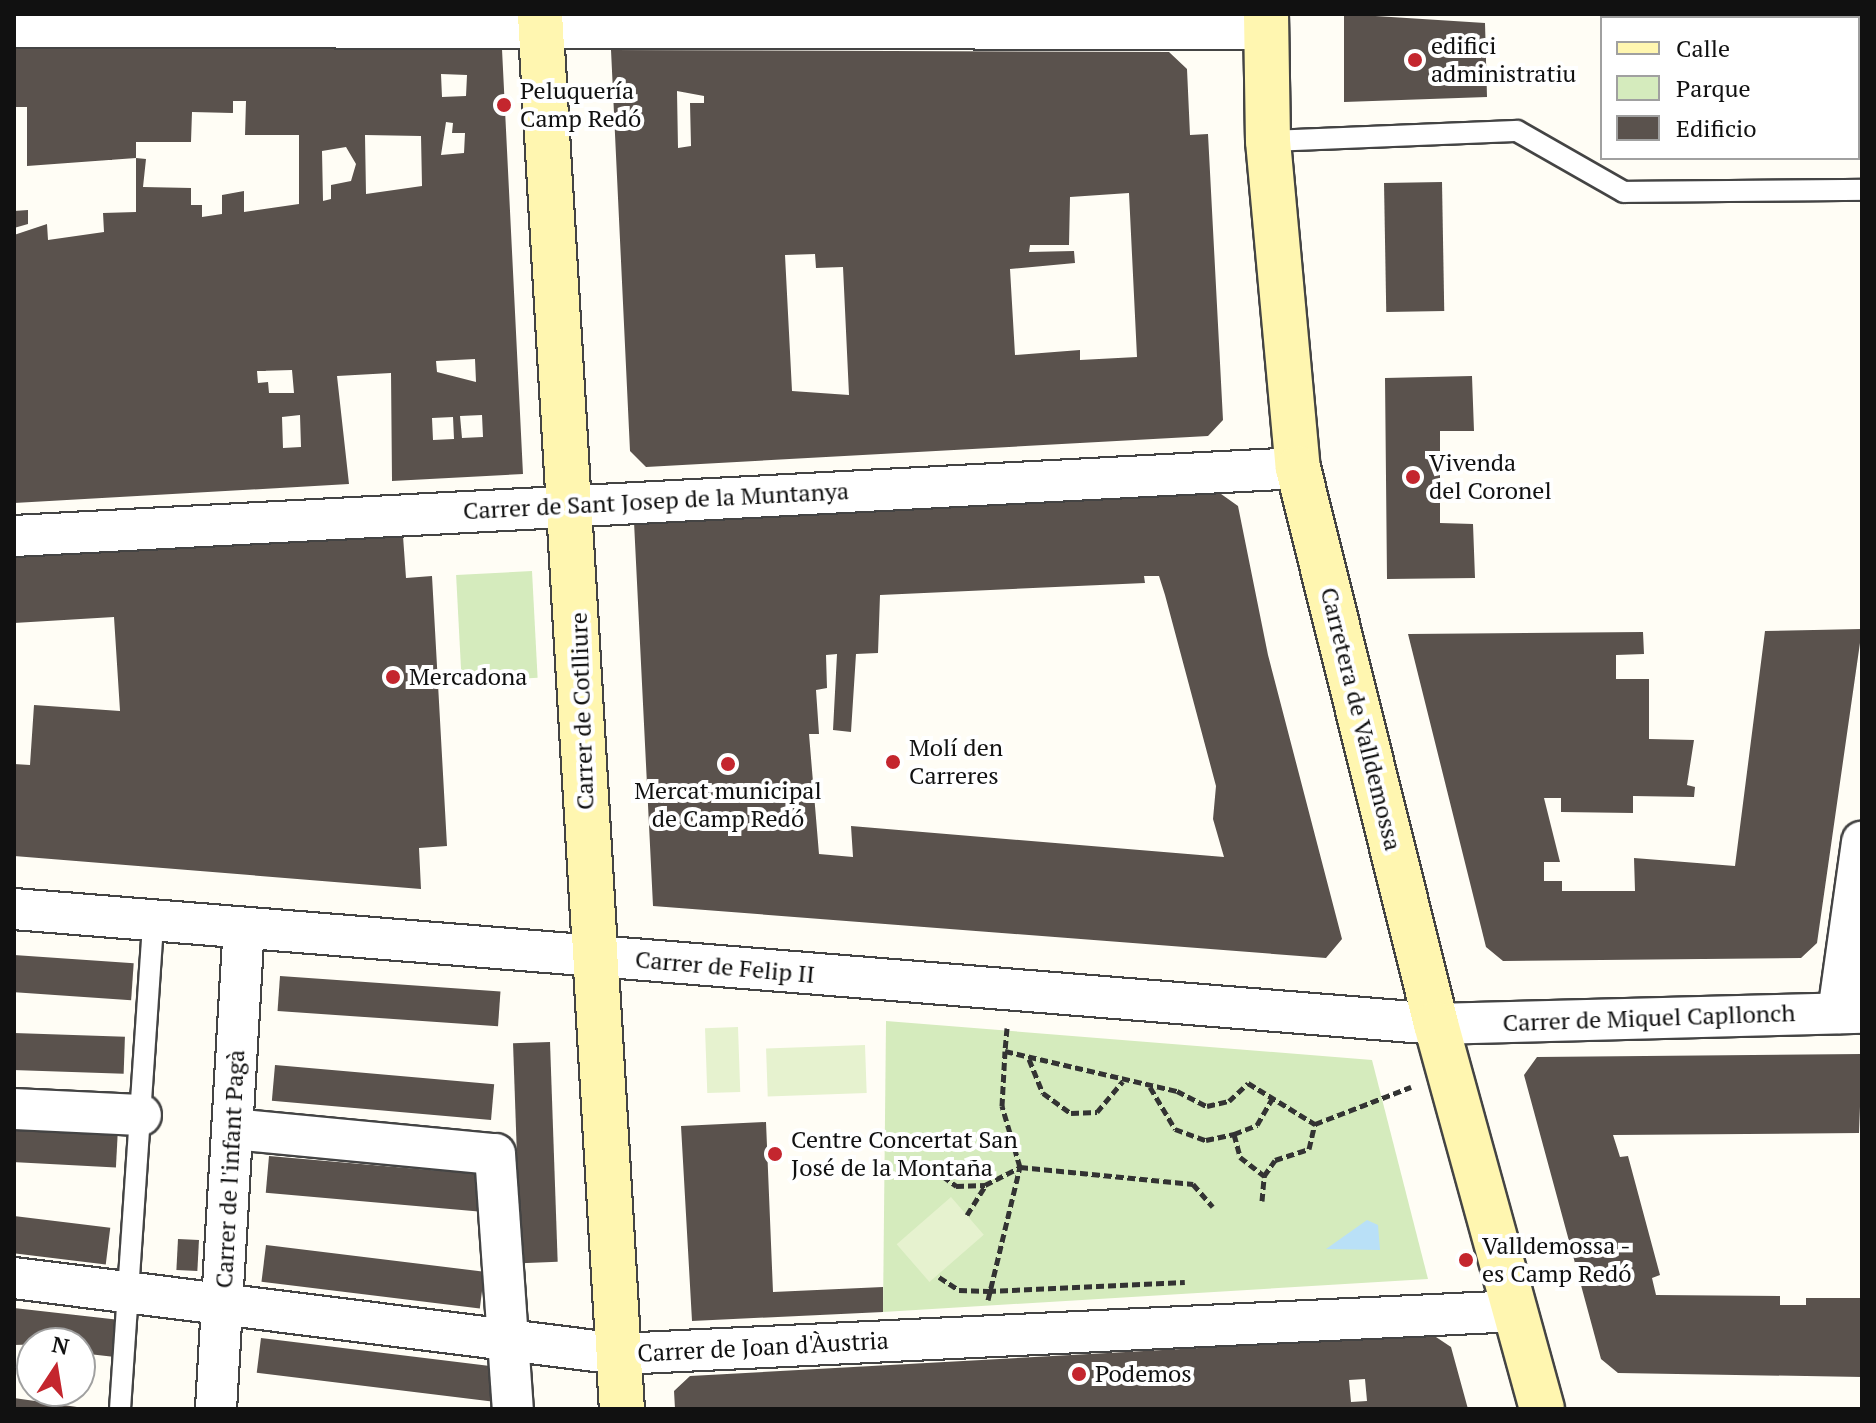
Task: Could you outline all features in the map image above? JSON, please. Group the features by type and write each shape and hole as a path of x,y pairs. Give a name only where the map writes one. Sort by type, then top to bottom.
{"main road":[{"name":"Carrer de Cotlliure","path":"540,21 574,505 593,956 622,1409"},
{"name":"Carretera de Valldemossa","path":"1266,22 1268,141 1298,468 1436,1024 1542,1409"}],"street":[{"path":"14,27 540,21 1266,22"},
{"name":"Carrer de Sant Josep de la Muntanya","path":"14,536 1298,468"},
{"path":"1850,1013 1862,842"},
{"name":"Carrer de Felip II","path":"14,909 1436,1024"},
{"name":"Carrer de l'infant Pagà","path":"216,1409 244,929"},
{"name":"Carrer de Miquel Capllonch","path":"1436,1024 1850,1013"},
{"path":"14,1109 141,1115"},
{"path":"233,1129 495,1154 513,1409"},
{"name":"Carrer de Joan d'Àustria","path":"14,1278 222,1301 510,1342 619,1354 1516,1311"}],"lane":[{"path":"1268,141 1517,131 1624,192 1862,190"},
{"path":"120,1409 153,920"}],"path":[{"path":"988,1337 988,1291 1020,1167 1002,1106 1011,990"},
{"path":"1005,1051 1150,1087 1207,1106 1229,1101 1248,1083 1315,1124"},
{"path":"1029,1058 1043,1093 1071,1113 1097,1112 1123,1081"},
{"path":"1150,1087 1175,1129 1206,1140 1257,1125 1273,1097"},
{"path":"1315,1124 1411,1087"},
{"path":"1262,1201 1264,1176 1275,1160 1309,1149 1315,1124"},
{"path":"1234,1134 1240,1157 1264,1176"},
{"path":"933,1169 956,1186 985,1185 1020,1167 1193,1184 1213,1207"},
{"path":"967,1215 985,1185"},
{"path":"939,1277 959,1290 988,1291 1185,1282"}],"green space":[{"path":"532,571 538,678 462,682 456,575"},
{"path":"886,1021 1372,1060 1428,1279 883,1312"},
{"path":"738,1027 740,1092 707,1093 705,1028"},
{"path":"865,1045 867,1093 768,1096 766,1048"},
{"path":"951,1197 984,1235 929,1282 897,1244"}],"water":[{"path":"1367,1220 1378,1225 1380,1250 1326,1249"}],"building":[{"name":"edifici administratiu","path":"1344,14 1485,23 1487,97 1344,102"},
{"path":"14,47 502,49 523,474 392,481 391,373 337,376 349,484 14,503 14,235 47,224 48,240 104,232 103,213 136,212 136,158 27,166 27,107 14,107","holes":["441,74 467,75 466,96 442,97","233,101 246,101 245,135 299,135 299,204 244,212 244,191 222,195 222,214 202,217 202,205 191,205 191,188 143,187 146,159 136,158 136,142 191,142 192,112 233,113","446,122 453,123 452,133 465,133 464,153 441,155","365,135 421,136 422,186 366,194","346,147 356,164 351,181 331,185 331,199 323,201 322,151","475,359 476,382 437,372 436,361","292,370 294,393 269,393 268,382 258,383 257,371","300,415 301,447 283,448 282,417","482,415 483,437 462,438 460,416","453,417 454,439 433,440 432,418"]},
{"path":"611,50 1169,52 1187,69 1190,135 1208,134 1223,420 1208,436 646,467 630,451","holes":["677,91 704,96 704,103 690,103 691,146 678,148","1129,193 1137,357 1080,360 1080,350 1015,355 1010,269 1075,263 1074,251 1029,252 1030,245 1069,245 1070,197","815,254 816,268 843,267 849,395 792,391 785,255"]},
{"path":"1442,182 1444,311 1386,312 1384,183"},
{"path":"28,210 28,224 14,228 14,211"},
{"name":"Vivenda del Coronel","path":"1472,376 1474,431 1440,431 1440,523 1473,524 1475,578 1387,579 1385,378"},
{"path":"1214,489 1238,506 1268,655 1342,939 1326,958 653,906 634,522","holes":["1144,576 1159,576 1216,786 1213,819 1224,857 851,826 853,857 819,854 809,734 819,734 816,690 827,688 826,655 837,654 833,730 851,732 856,654 878,653 880,595 1145,583"]},
{"path":"403,536 406,578 432,576 447,846 419,848 421,889 14,856 14,764 30,765 34,705 120,711 114,617 14,623 14,557"},
{"path":"1862,629 1817,943 1801,958 1503,961 1486,947 1408,634 1643,632 1644,654 1616,655 1616,679 1649,679 1649,739 1694,740 1687,785 1695,787 1694,797 1633,796 1633,813 1561,812 1561,798 1544,798 1560,862 1544,862 1544,881 1562,881 1562,891 1635,891 1634,858 1735,866 1765,631"},
{"path":"14,955 134,963 131,1000 14,992"},
{"path":"280,976 500,991 498,1026 278,1011"},
{"path":"14,1033 125,1037 124,1074 14,1070"},
{"path":"550,1042 558,1262 521,1263 513,1043"},
{"path":"1862,1054 1859,1133 1613,1135 1620,1157 1628,1156 1660,1275 1652,1278 1656,1295 1780,1296 1780,1305 1806,1305 1806,1298 1862,1298 1862,1377 1618,1373 1601,1359 1524,1075 1537,1057"},
{"path":"275,1065 494,1084 491,1120 272,1101"},
{"path":"766,1122 773,1292 883,1287 883,1312 692,1321 681,1126"},
{"path":"14,1125 118,1130 116,1167 14,1162"},
{"path":"269,1156 490,1175 487,1212 266,1193"},
{"path":"14,1216 110,1228 106,1265 14,1253"},
{"path":"178,1239 199,1240 197,1271 176,1270"},
{"path":"266,1245 484,1272 480,1309 261,1282"},
{"path":"14,1308 120,1320 115,1357 96,1355 96,1327 16,1327 14,1345"},
{"path":"1433,1335 1451,1347 1468,1409 675,1409 674,1391 690,1376","holes":["1365,1379 1367,1401 1351,1402 1349,1380"]},
{"path":"261,1338 500,1367 496,1402 257,1373"},
{"path":"14,1398 16,1407 77,1407 77,1409 14,1409"}],"place":[{"name":"edifici administratiu","path":"1415,60"},
{"name":"Peluquería Camp Redó","path":"504,105"},
{"name":"Vivenda del Coronel","path":"1413,477"},
{"name":"Mercadona","path":"393,677"},
{"name":"Molí den Carreres","path":"893,762"},
{"name":"Mercat municipal de Camp Redó","path":"728,764"},
{"name":"Centre Concertat San José de la Montaña","path":"775,1154"},
{"name":"Valldemossa - es Camp Redó","path":"1466,1260"},
{"name":"Podemos","path":"1079,1374"}]}
